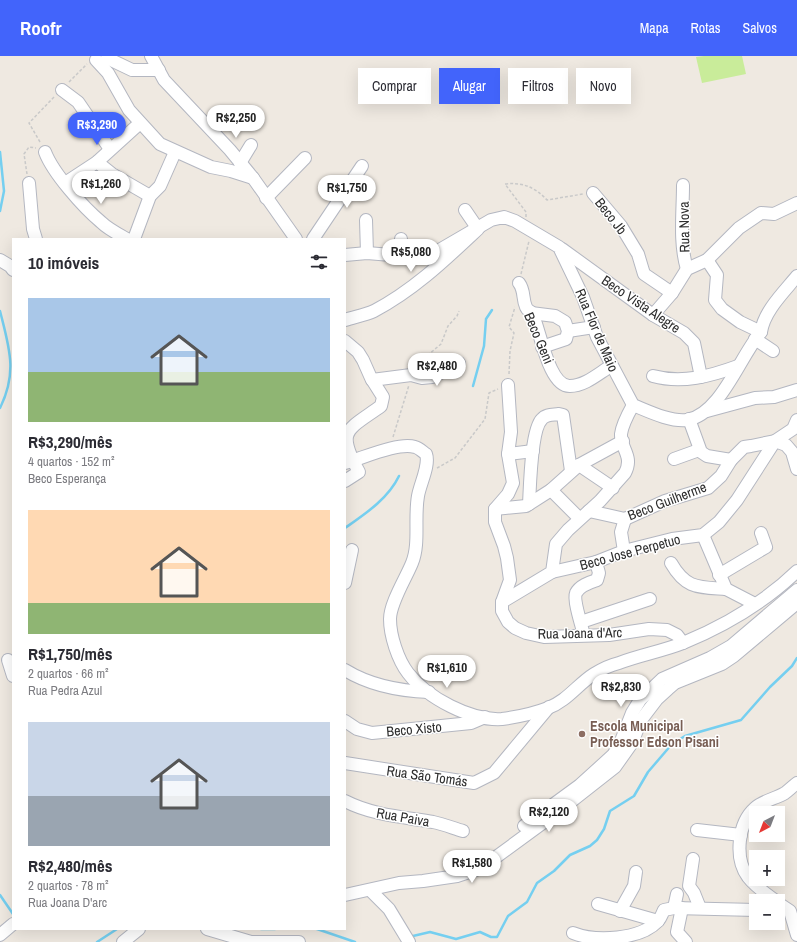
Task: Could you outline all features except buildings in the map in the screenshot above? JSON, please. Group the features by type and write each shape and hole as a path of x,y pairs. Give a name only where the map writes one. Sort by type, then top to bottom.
{"street":[{"path":"151,56 164,80 179,98 205,122 240,163 295,238"},
{"path":"101,59 132,70 159,70"},
{"path":"101,59 129,110 153,138 175,152 180,152 211,167 232,171 252,178"},
{"path":"62,90 78,102 110,150"},
{"path":"65,183 97,162 140,123"},
{"path":"240,163 251,145"},
{"path":"45,152 65,183 101,223 125,238"},
{"path":"134,238 150,196 160,186 175,152"},
{"path":"266,198 305,158"},
{"path":"97,162 112,174 150,196"},
{"path":"314,238 362,166"},
{"path":"29,183 32,229 36,238"},
{"name":"Rua Nova","path":"683,184 682,232 684,262 687,269"},
{"name":"Beco Jb","path":"593,193 621,226 638,254 644,274 672,294"},
{"path":"653,315 672,294 687,269 707,260 739,228 761,213 774,214 797,203"},
{"path":"346,320 373,311 401,295 419,282 478,229 465,210"},
{"name":"Rua Flor de Maio","path":"346,255 367,252 415,257 436,252 478,229 491,220 504,217 526,227 559,247 574,274 594,328 611,366 633,406"},
{"path":"366,220 367,252"},
{"path":"400,255 401,239"},
{"name":"Beco Vista Alegre","path":"559,247 653,315 684,333 694,343 701,376"},
{"path":"0,260 12,269"},
{"path":"707,260 717,275 716,300 722,310 758,335 773,351"},
{"path":"704,412 715,402 758,335 762,324 773,307 797,276"},
{"name":"Beco Geni","path":"519,284 523,289 526,307 531,313 546,358 561,384 569,386 581,384 611,366"},
{"path":"531,313 555,316 562,319 565,322 568,331 568,336 564,341 542,347"},
{"path":"568,331 594,328"},
{"path":"346,342 358,352 372,380 383,396 381,406 351,427 346,437 349,462 359,472 346,480"},
{"path":"372,380 411,375 422,378 432,377 459,363"},
{"path":"654,376 681,380 738,366"},
{"path":"502,602 510,580 504,546 495,522 495,509 508,494 513,483 508,454 511,432 508,385"},
{"path":"552,572 556,544 613,488 628,468 628,457 621,435 623,426 633,406 673,418 689,419 704,412 755,398 774,397 797,390"},
{"path":"529,504 533,451 539,423 542,418 559,414 563,415 575,468 613,488"},
{"path":"689,419 699,450 708,456 731,460"},
{"name":"Beco Jose Perpetuo","path":"502,602 552,572 596,562 624,551 672,538 703,534 719,522 737,500 775,441 793,429 797,420"},
{"path":"495,509 515,508 529,504 551,490 575,468 623,441"},
{"path":"775,441 786,445 792,452 797,469"},
{"name":"Beco Guilherme","path":"584,515 625,519 665,501 708,488 721,476 731,460 744,447 775,441"},
{"path":"349,462 384,450 406,446 416,447 426,454 428,459 415,517 416,550 412,563 401,585 390,618 396,651 408,673 429,692 454,709 485,717 502,719 550,708 569,695 594,674 618,663 683,643 722,624 784,584 797,571"},
{"path":"674,459 699,450"},
{"path":"508,454 533,451"},
{"path":"551,490 584,515"},
{"path":"624,551 621,532 625,519"},
{"path":"719,575 766,547 761,533"},
{"path":"703,534 726,589"},
{"path":"346,578 352,550"},
{"path":"584,635 576,600 576,593 581,587 597,580 599,574 596,562"},
{"path":"671,563 679,577 691,584 726,589 755,604"},
{"path":"784,584 797,579"},
{"path":"479,865 580,785 606,762 618,746 629,719 640,700 662,679 710,658 731,646 797,590"},
{"path":"581,622 650,598"},
{"name":"Rua Joana d'Arc","path":"502,602 502,611 508,622 515,628 526,633 544,636 609,636 649,629 668,630 677,635 683,643"},
{"path":"346,895 399,883 457,876 479,865 559,811 615,767 632,743 641,720 656,699 675,683 722,664 734,656 797,603"},
{"path":"8,660 12,673"},
{"path":"346,671 361,680 403,691 429,692"},
{"name":"Rua São Tomás","path":"346,763 474,783 494,773 550,708"},
{"name":"Beco Xisto","path":"346,722 357,729 372,733 471,723 485,717"},
{"path":"766,894 747,875 739,850 741,835 747,817 754,809 761,803 784,793 797,783"},
{"name":"Rua Paiva","path":"346,802 358,808 392,816 435,822 463,831"},
{"path":"697,830 741,835"},
{"path":"693,859 689,886 694,893 700,908"},
{"path":"620,911 634,886 636,872"},
{"path":"370,890 389,909 409,942"},
{"path":"677,894 677,932 686,942"},
{"path":"598,904 658,921"},
{"path":"573,933 589,939 615,939 644,932 658,921 664,910 678,908 749,910"},
{"path":"785,913 797,935"},
{"path":"1,931 12,925"},
{"path":"123,942 138,930"},
{"path":"210,930 251,942 299,942"}],"path":[{"path":"45,152 29,123 50,100 62,90 77,71 86,64 101,59"},
{"path":"29,183 24,154 29,147 33,146 45,152"},
{"name":"Beco Jb","path":"526,227 526,212 505,184 519,182 539,191 548,200 593,193"},
{"path":"424,472 446,464 455,458 485,419 489,393 508,385"}],"green space":[{"path":"742,56 746,74 702,83 696,57"}],"waterway":[{"path":"0,152 4,191 0,211"},
{"path":"473,386 484,346 486,319 492,310"},
{"path":"0,311 9,348 10,360 9,383 6,395 0,408"},
{"path":"346,527 382,499 389,492 399,476"},
{"path":"413,936 430,932 456,939 480,932 491,937 497,937 508,916 527,902 537,883 554,871 570,855 590,846 597,840 604,829 610,811 634,796 648,772 672,744 685,736 741,720 770,687 792,666 797,658"},
{"path":"0,895 12,913"},
{"path":"97,942 115,930"},
{"path":"320,930 355,942"}],"place":[{"name":"Escola Municipal Professor Edson Pisani","path":"582,734"}]}
